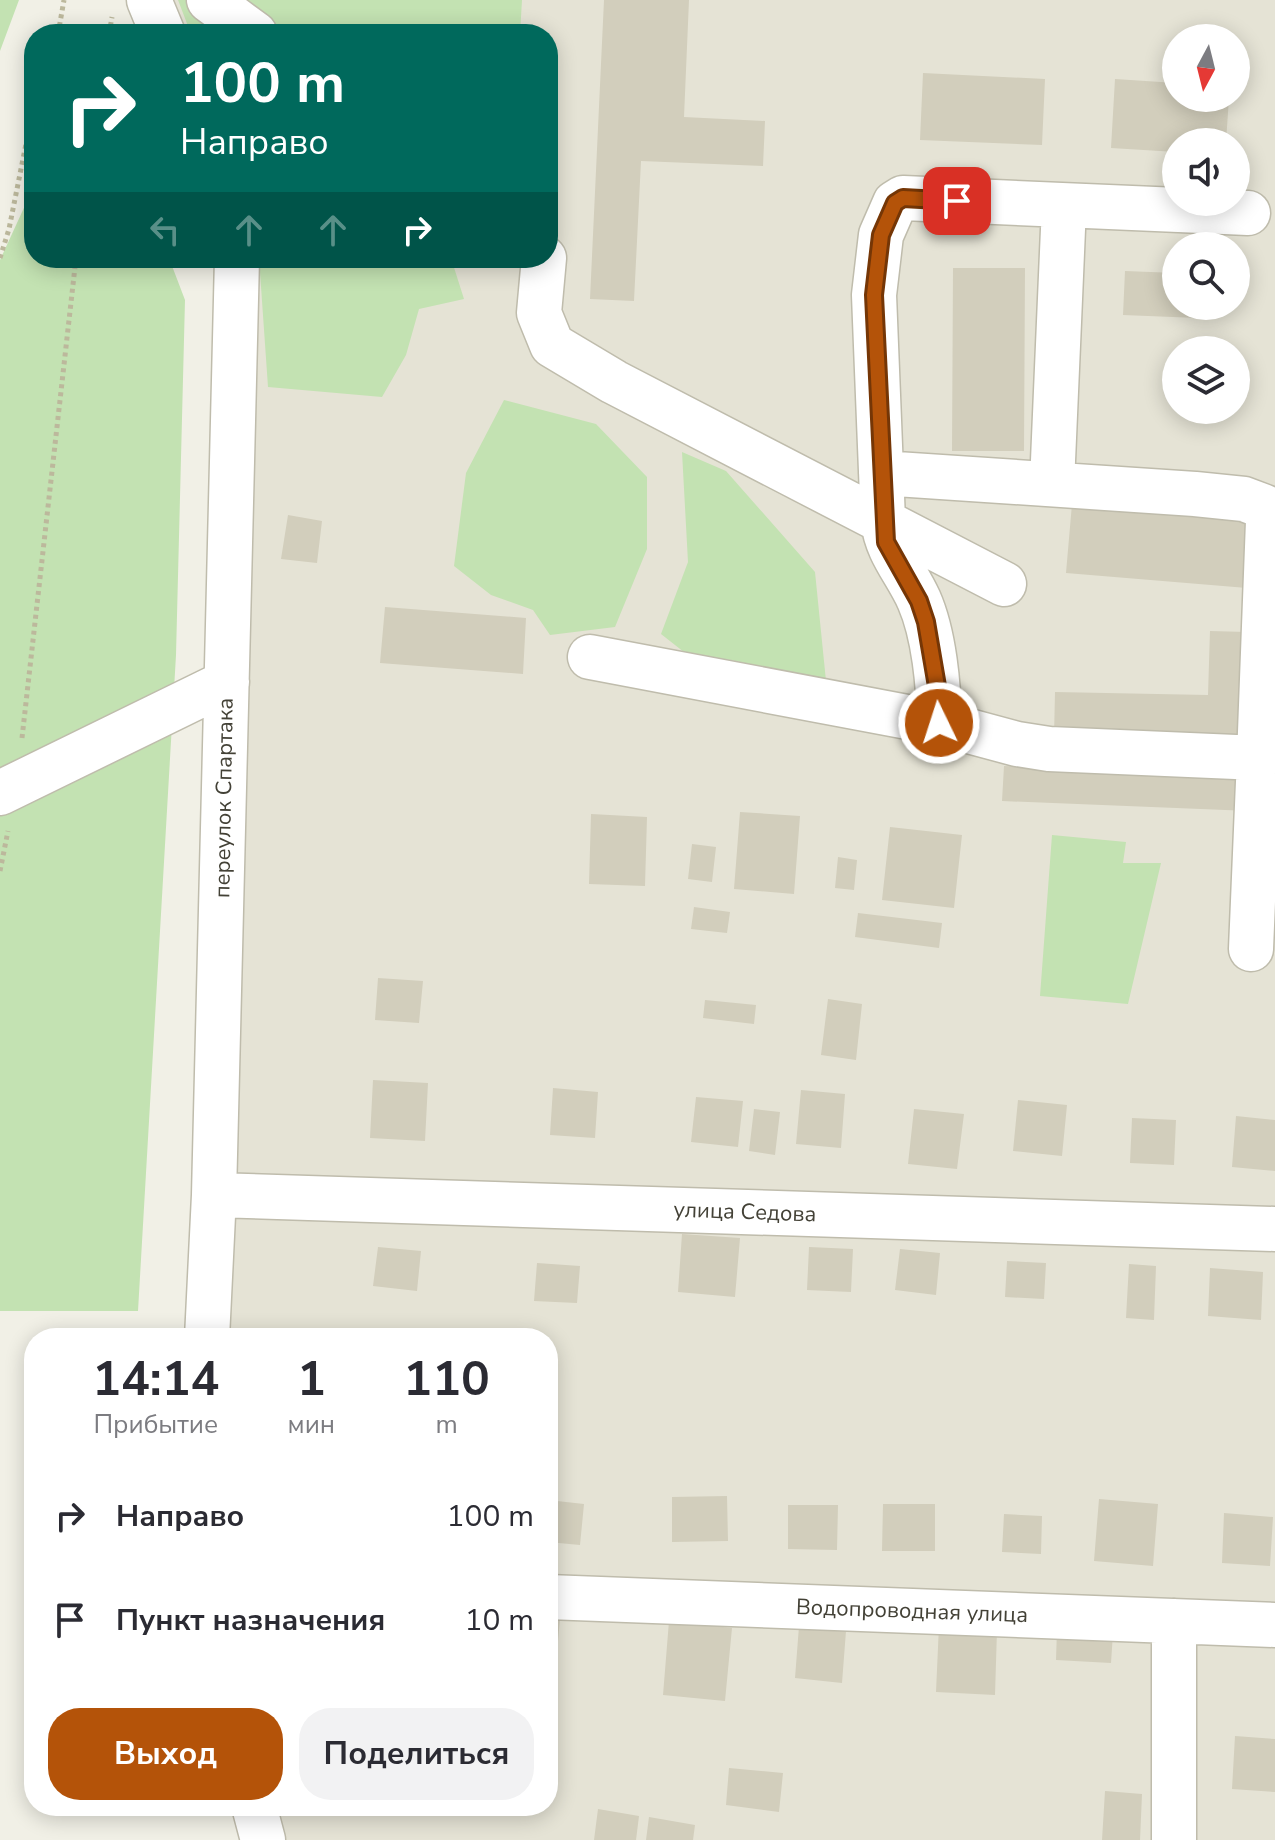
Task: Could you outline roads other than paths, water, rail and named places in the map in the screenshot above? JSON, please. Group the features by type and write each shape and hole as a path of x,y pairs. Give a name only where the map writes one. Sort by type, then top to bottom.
{"street":[{"path":"149,0 159,24"},
{"path":"209,0 241,24"},
{"path":"939,723 939,698 926,622 919,601 886,542 883,521 874,295 881,235 895,203 903,198 1162,210"},
{"path":"1052,484 1064,206"},
{"name":"переулок Спартака","path":"207,1328 214,1195 237,268"},
{"path":"543,268 539,313 552,345 614,382 1004,584"},
{"path":"881,473 1244,499 1265,507 1268,521 1251,949"},
{"path":"590,657 939,723 1017,744 1049,749 1259,758"},
{"path":"8,789 227,682"},
{"name":"улица Седова","path":"214,1195 1275,1229"},
{"name":"Водопроводная улица","path":"558,1597 1275,1625"},
{"path":"1174,1621 1174,1840"},
{"path":"257,1816 263,1840"}]}
